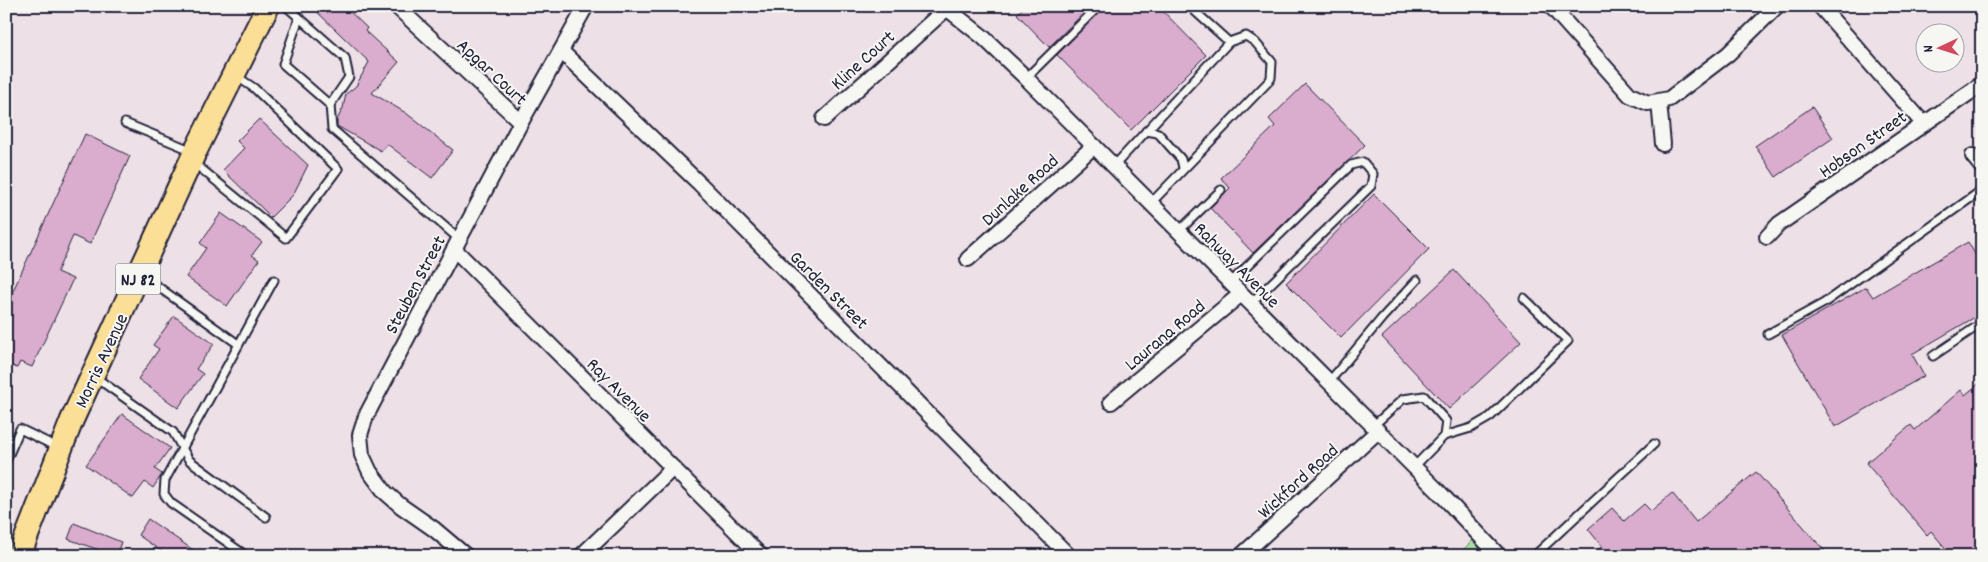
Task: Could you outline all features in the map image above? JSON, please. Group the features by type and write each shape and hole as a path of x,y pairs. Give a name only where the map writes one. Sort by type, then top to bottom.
{"main road":[{"name":"Morris Avenue","path":"17,552 92,376 193,157 268,6"}],"street":[{"name":"Apgar Court","path":"396,6 521,122"},
{"name":"Steuben Street","path":"466,556 385,492 370,472 362,455 360,434 366,416 521,122 586,6"},
{"path":"1551,6 1630,95 1648,103 1669,99 1728,54 1777,6"},
{"path":"1820,6 1923,122"},
{"name":"Rahway Avenue","path":"946,7 983,37 1026,78 1414,466 1499,556"},
{"name":"Kline Court","path":"824,118 946,7"},
{"name":"Garden Street","path":"561,51 700,184 1069,556"},
{"name":"Hobson Street","path":"1767,237 1778,224 1923,122 1982,84"},
{"path":"1659,102 1663,144"},
{"name":"Dunlake Road","path":"968,259 1094,146"},
{"path":"1973,156 1982,167"},
{"name":"Ray Avenue","path":"457,244 760,556"},
{"name":"Laurana Road","path":"1111,402 1246,299"},
{"name":"Wickford Road","path":"1241,556 1376,429"},
{"path":"581,556 673,468"}],"lane":[{"path":"286,6 345,58 349,77 330,105 332,129 457,244"},
{"path":"1026,78 1099,6"},
{"path":"1189,6 1229,42"},
{"path":"299,18 283,64 330,105"},
{"path":"1114,166 1229,42 1246,36 1255,42 1272,62 1271,78 1151,203"},
{"path":"125,123 193,157 286,238 338,169 254,88 234,74"},
{"path":"1146,131 1158,133 1181,159 1183,168"},
{"path":"1230,283 1351,165 1363,162 1373,174 1371,186 1246,299"},
{"path":"1179,231 1221,190"},
{"path":"1768,334 1824,303 1982,190"},
{"path":"140,274 238,344"},
{"path":"241,552 171,504 164,494 165,480 274,280"},
{"path":"1329,382 1382,318 1417,280"},
{"path":"1414,466 1444,436 1472,428 1490,417 1568,341 1524,298"},
{"path":"1933,356 1982,323"},
{"path":"92,376 173,432 190,460 266,517"},
{"path":"1376,429 1403,400 1424,396 1446,421 1444,436"},
{"path":"6,461 20,428 60,448"},
{"path":"1534,556 1654,444"}],"green space":[{"path":"1480,533 1498,556 1457,556"}],"building":[{"path":"311,6 344,6 367,28 365,31 399,62 372,93 406,113 453,150 432,178 387,144 381,151 337,126 337,120 343,108 346,94 356,86 369,62"},
{"path":"1025,6 1091,6 1049,47 1017,14"},
{"path":"1104,6 1158,6 1206,55 1131,130 1057,55"},
{"path":"1305,84 1365,145 1253,253 1210,208 1230,188 1221,178 1275,126 1269,119"},
{"path":"1812,107 1833,138 1776,177 1755,146"},
{"path":"259,119 308,165 293,195 271,217 223,170 244,148 237,141"},
{"path":"85,134 130,156 90,244 73,236 57,272 73,279 32,367 20,362 17,368 6,363 6,306"},
{"path":"1374,194 1429,249 1341,338 1286,283"},
{"path":"221,213 262,242 252,255 259,260 227,306 186,277 206,248 200,243"},
{"path":"1968,242 1982,266 1982,313 1912,354 1924,376 1835,427 1782,335 1866,287 1873,297"},
{"path":"1454,270 1521,342 1449,409 1382,337"},
{"path":"174,316 214,344 196,369 203,374 178,408 138,379 159,349 153,345"},
{"path":"1982,381 1982,556 1952,556 1931,531 1927,535 1866,463 1911,425 1915,430 1961,390 1965,395"},
{"path":"122,414 170,448 155,469 162,474 153,488 145,482 133,498 86,465"},
{"path":"1756,472 1829,556 1591,556 1602,546 1588,529 1612,508 1624,521 1644,504 1651,511 1672,493 1696,522"},
{"path":"148,519 202,556 168,556 138,535"},
{"path":"74,523 121,542 116,556 68,539"}]}
